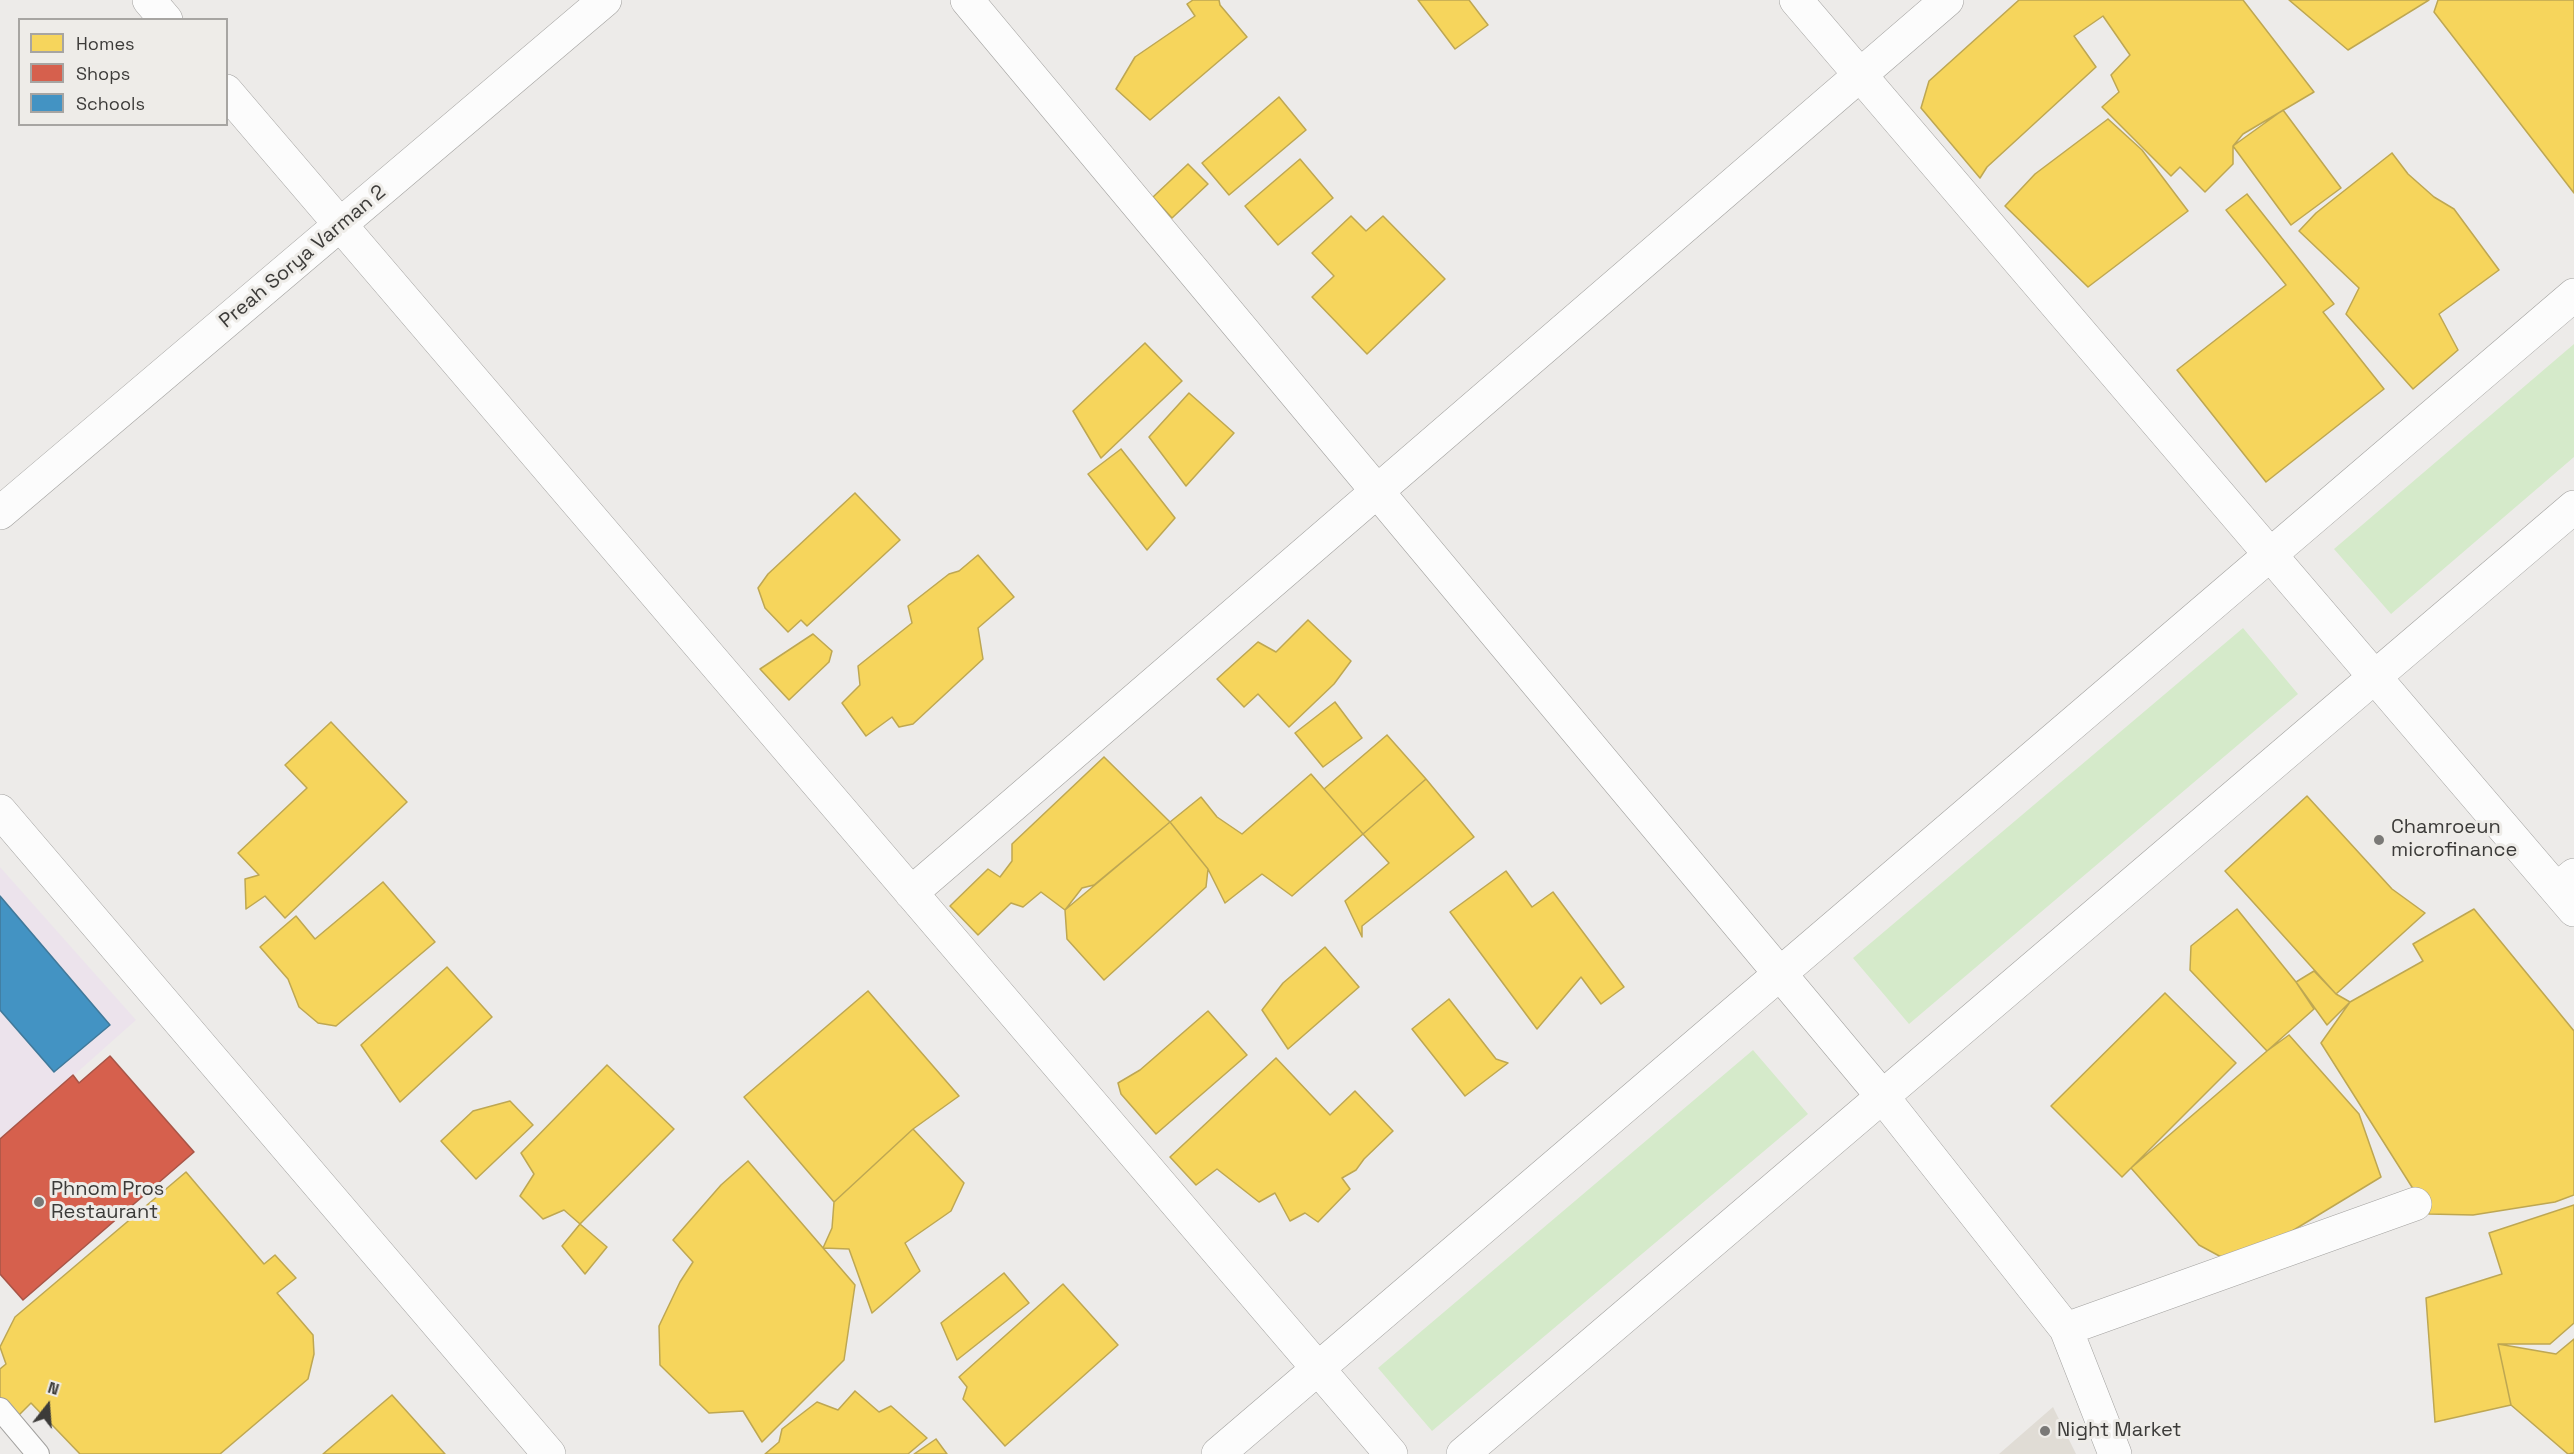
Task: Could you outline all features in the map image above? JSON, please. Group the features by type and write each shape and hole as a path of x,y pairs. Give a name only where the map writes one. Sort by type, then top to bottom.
{"street":[{"path":"149,0 164,18"},
{"name":"Preah Sorya Varman 2","path":"0,513 605,0"},
{"path":"967,0 1882,1096 2066,1329 2115,1454"},
{"path":"1796,0 2270,555 2568,891"},
{"path":"911,893 1947,0"},
{"path":"228,93 1391,1454"},
{"path":"1218,1454 2574,295"},
{"path":"1462,1454 2574,507"},
{"path":"0,811 549,1454"},
{"path":"2066,1329 2415,1204"}],"lane":[{"path":"0,1409 38,1454"}],"shaded area":[{"path":"0,867 136,1020 0,1141"},
{"name":"Night Market","path":"2053,1407 2076,1454 1999,1454"}],"green space":[{"path":"2574,344 2574,457 2391,614 2334,549"},
{"path":"2243,628 2298,694 1909,1024 1853,958"},
{"path":"1753,1050 1808,1114 1432,1431 1378,1368"}],"building: Homes":[{"path":"1193,0 1219,0 1220,5 1247,37 1150,120 1116,89 1135,57 1195,16 1187,4"},
{"path":"1418,0 1469,0 1488,25 1455,49"},
{"path":"2019,0 2243,0 2314,92 2243,134 2233,146 2233,164 2205,192 2180,167 2171,176 2102,107 2119,92 2111,75 2130,55 2103,16 2074,36 2096,67 1987,167 1980,178 1921,108 1929,81"},
{"path":"2289,0 2429,0 2348,50"},
{"path":"2438,0 2574,0 2574,193 2434,12"},
{"path":"1279,97 1306,130 1229,195 1202,163"},
{"path":"2283,110 2341,188 2291,225 2233,146"},
{"path":"2108,119 2142,150 2188,211 2088,287 2005,206 2035,174"},
{"path":"2392,153 2408,174 2434,197 2454,209 2499,270 2439,314 2458,350 2413,389 2346,314 2359,288 2299,231 2316,213"},
{"path":"1300,159 1333,198 1278,245 1245,206"},
{"path":"1188,164 1208,184 1172,218 1153,197"},
{"path":"2247,194 2334,304 2323,312 2384,389 2266,482 2177,370 2286,285 2226,210"},
{"path":"1351,216 1366,231 1383,216 1445,279 1367,354 1312,297 1334,276 1312,253"},
{"path":"1145,343 1182,381 1101,458 1073,411"},
{"path":"1189,393 1234,433 1186,486 1149,437"},
{"path":"1121,449 1175,518 1147,550 1088,474"},
{"path":"855,493 900,540 807,626 801,620 788,632 765,608 758,588 768,574"},
{"path":"978,555 1014,597 978,628 983,659 913,724 899,727 892,717 866,736 842,703 860,685 858,666 912,623 908,606"},
{"path":"1308,620 1351,661 1334,684 1289,727 1258,694 1244,707 1217,679 1258,642 1276,652"},
{"path":"813,634 832,651 829,662 789,700 760,669"},
{"path":"1335,702 1362,738 1323,767 1295,733"},
{"path":"331,722 407,802 285,918 265,896 246,909 245,879 259,875 238,853 307,788 285,765"},
{"path":"1387,735 1426,779 1363,834 1324,789"},
{"path":"1104,757 1170,822 1094,885 1082,888 1065,910 1041,892 1023,907 1011,903 978,935 950,906 988,869 1000,877 1012,861 1012,844"},
{"path":"1311,774 1363,834 1292,896 1262,874 1225,903 1208,869 1170,822 1201,797 1217,817 1242,834"},
{"path":"1426,779 1474,837 1362,926 1362,937 1345,901 1389,863 1363,834"},
{"path":"2307,796 2392,889 2425,913 2336,994 2225,871"},
{"path":"1170,822 1208,869 1206,887 1104,980 1067,939 1065,910"},
{"path":"1506,871 1532,907 1553,892 1624,987 1601,1004 1581,977 1537,1029 1450,912"},
{"path":"383,882 435,942 336,1026 318,1023 299,1007 288,979 260,947 296,916 315,939"},
{"path":"2237,909 2296,982 2314,1009 2267,1051 2190,970 2191,946"},
{"path":"2474,909 2574,1031 2574,1195 2555,1202 2473,1215 2429,1214 2321,1043 2350,1002 2423,961 2413,944"},
{"path":"1325,947 1359,987 1288,1049 1262,1010 1283,983"},
{"path":"447,967 492,1017 400,1102 361,1045"},
{"path":"2314,971 2336,994 2350,1002 2327,1025 2296,982"},
{"path":"868,991 959,1096 913,1129 834,1202 744,1097"},
{"path":"2165,993 2236,1063 2122,1177 2051,1106"},
{"path":"1449,999 1496,1059 1508,1063 1465,1096 1412,1029"},
{"path":"1208,1011 1247,1055 1156,1134 1121,1094 1118,1083 1140,1070"},
{"path":"2289,1035 2359,1114 2381,1177 2236,1265 2199,1245 2131,1168 2267,1051"},
{"path":"1276,1058 1330,1115 1355,1091 1393,1131 1356,1170 1342,1178 1350,1189 1318,1222 1305,1213 1290,1221 1275,1193 1259,1202 1217,1169 1196,1185 1170,1157"},
{"path":"607,1065 674,1129 580,1224 564,1210 543,1219 520,1196 534,1174 521,1153"},
{"path":"510,1101 533,1125 476,1179 441,1141 473,1111"},
{"path":"913,1129 964,1183 951,1211 905,1243 920,1271 872,1313 849,1249 823,1248 832,1228 834,1202"},
{"path":"748,1161 855,1285 844,1360 762,1442 743,1411 709,1413 660,1365 659,1326 680,1282 693,1262 673,1240 721,1185"},
{"path":"186,1172 264,1264 275,1255 296,1278 277,1293 313,1335 314,1354 308,1379 220,1454 80,1454 31,1403 17,1417 0,1399 0,1369 6,1364 0,1347 15,1317"},
{"path":"2574,1205 2574,1323 2550,1344 2498,1344 2511,1405 2435,1422 2426,1298 2502,1274 2489,1233"},
{"path":"580,1224 607,1247 585,1274 562,1246"},
{"path":"1004,1273 1029,1303 957,1360 941,1323"},
{"path":"1063,1284 1118,1345 1005,1446 963,1399 967,1387 959,1377"},
{"path":"2574,1339 2574,1453 2568,1454 2511,1405 2498,1344 2556,1354"},
{"path":"855,1391 879,1412 891,1406 927,1438 908,1454 765,1454 779,1442 782,1429 817,1402 838,1410"},
{"path":"392,1395 445,1454 323,1454"},
{"path":"936,1439 947,1454 914,1454"}],"building: Shops":[{"path":"110,1056 194,1152 23,1300 0,1274 0,1139 73,1075 79,1083"}],"building: Schools":[{"path":"0,896 110,1025 54,1072 0,1010"}],"place":[{"name":"Chamroeun microfinance","path":"2379,840"},
{"name":"Phnom Pros Restaurant","path":"39,1202"},
{"name":"Night Market","path":"2045,1431"}]}
